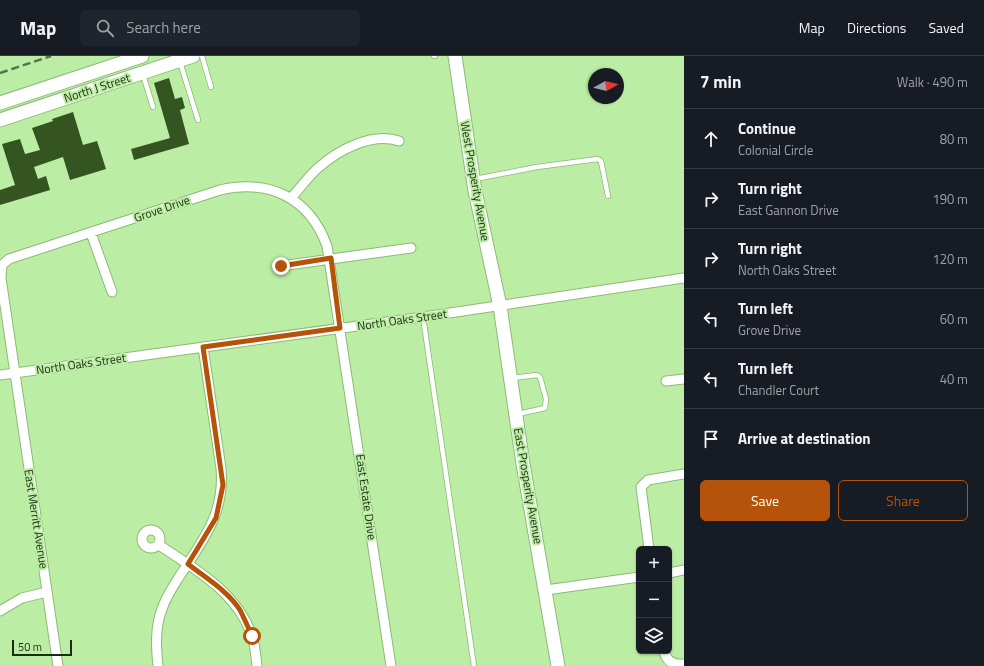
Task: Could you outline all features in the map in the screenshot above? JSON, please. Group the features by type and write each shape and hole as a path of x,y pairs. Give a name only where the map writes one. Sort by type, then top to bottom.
{"main road":[{"name":"North J Street","path":"0,103 142,56"},
{"name":"North J Street","path":"0,120 193,56"},
{"name":"West Prosperity Avenue","path":"455,56 474,180 500,306"},
{"name":"East Prosperity Avenue","path":"500,306 516,415 558,666"}],"street":[{"path":"291,198 318,168 347,149 377,138 388,138 399,141"},
{"name":"Grove Drive","path":"14,373 0,278 2,265 9,259 231,187 266,188 280,192 291,198 307,212 323,234 331,258 340,328"},
{"path":"91,233 112,292"},
{"path":"281,266 411,248"},
{"name":"North Oaks Street","path":"0,375 423,317 684,278"},
{"name":"East Estate Drive","path":"340,328 391,666"},
{"path":"158,666 156,636 161,609 167,596 216,518 223,485 203,347"},
{"name":"East Merritt Avenue","path":"14,373 58,666"},
{"path":"666,381 684,379"},
{"path":"649,546 641,487 648,480 684,474"},
{"path":"159,546 188,564 218,587 239,609 252,636 257,666"},
{"path":"672,572 684,570"},
{"path":"546,590 636,577"},
{"path":"0,611 22,598 47,592"},
{"path":"665,654 668,660 673,664 684,664"}],"lane":[{"path":"202,56 211,87"},
{"path":"179,60 198,120"},
{"path":"142,73 153,107"},
{"path":"474,180 536,167 598,159 601,161 608,196"},
{"path":"423,317 474,666"},
{"path":"511,378 537,375 540,377 546,399 545,408 516,415"}],"building":[{"path":"169,78 175,99 182,97 185,108 180,110 189,144 134,160 131,149 170,138 154,83"},
{"path":"73,112 83,145 97,141 106,169 70,180 63,157 34,167 38,179 46,176 50,190 0,205 0,190 15,185 2,144 20,139 25,154 40,150 32,128"}],"railway":[{"path":"0,73 51,56"}],"route":[{"path":"252,636 239,609 218,587 188,564 208,534 216,518 223,485 203,347 340,328 331,258 281,266"}]}
